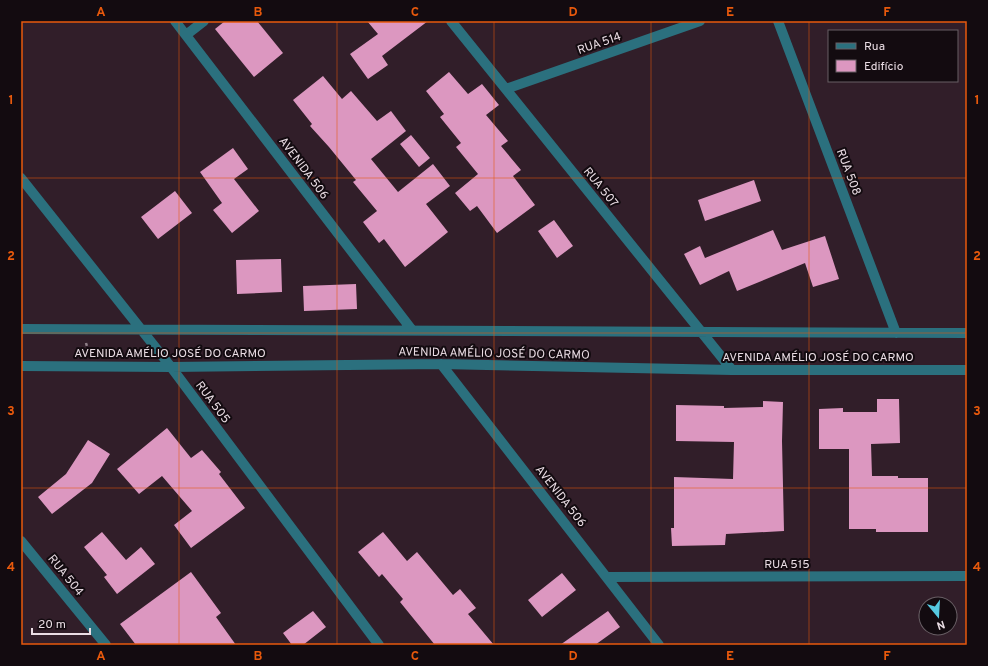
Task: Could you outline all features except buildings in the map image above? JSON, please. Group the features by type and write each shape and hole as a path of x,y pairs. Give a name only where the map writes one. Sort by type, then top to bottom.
{"street":[{"name":"AVENIDA 506","path":"175,21 412,330"},
{"path":"186,35 204,21"},
{"name":"RUA 507","path":"451,21 699,331 732,370"},
{"name":"RUA 514","path":"506,89 700,21"},
{"name":"RUA 508","path":"778,21 896,333"},
{"name":"RUA 505","path":"21,178 171,367 379,645"},
{"name":"AVENIDA AMÉLIO JOSÉ DO CARMO","path":"21,328 967,333"},
{"name":"AVENIDA 506","path":"441,364 659,645"},
{"name":"AVENIDA AMÉLIO JOSÉ DO CARMO","path":"21,366 171,367 441,364 732,370 967,370"},
{"name":"RUA 504","path":"21,540 106,645"},
{"name":"RUA 515","path":"607,577 967,576"}],"path":[{"path":"81,329 94,367"}]}
